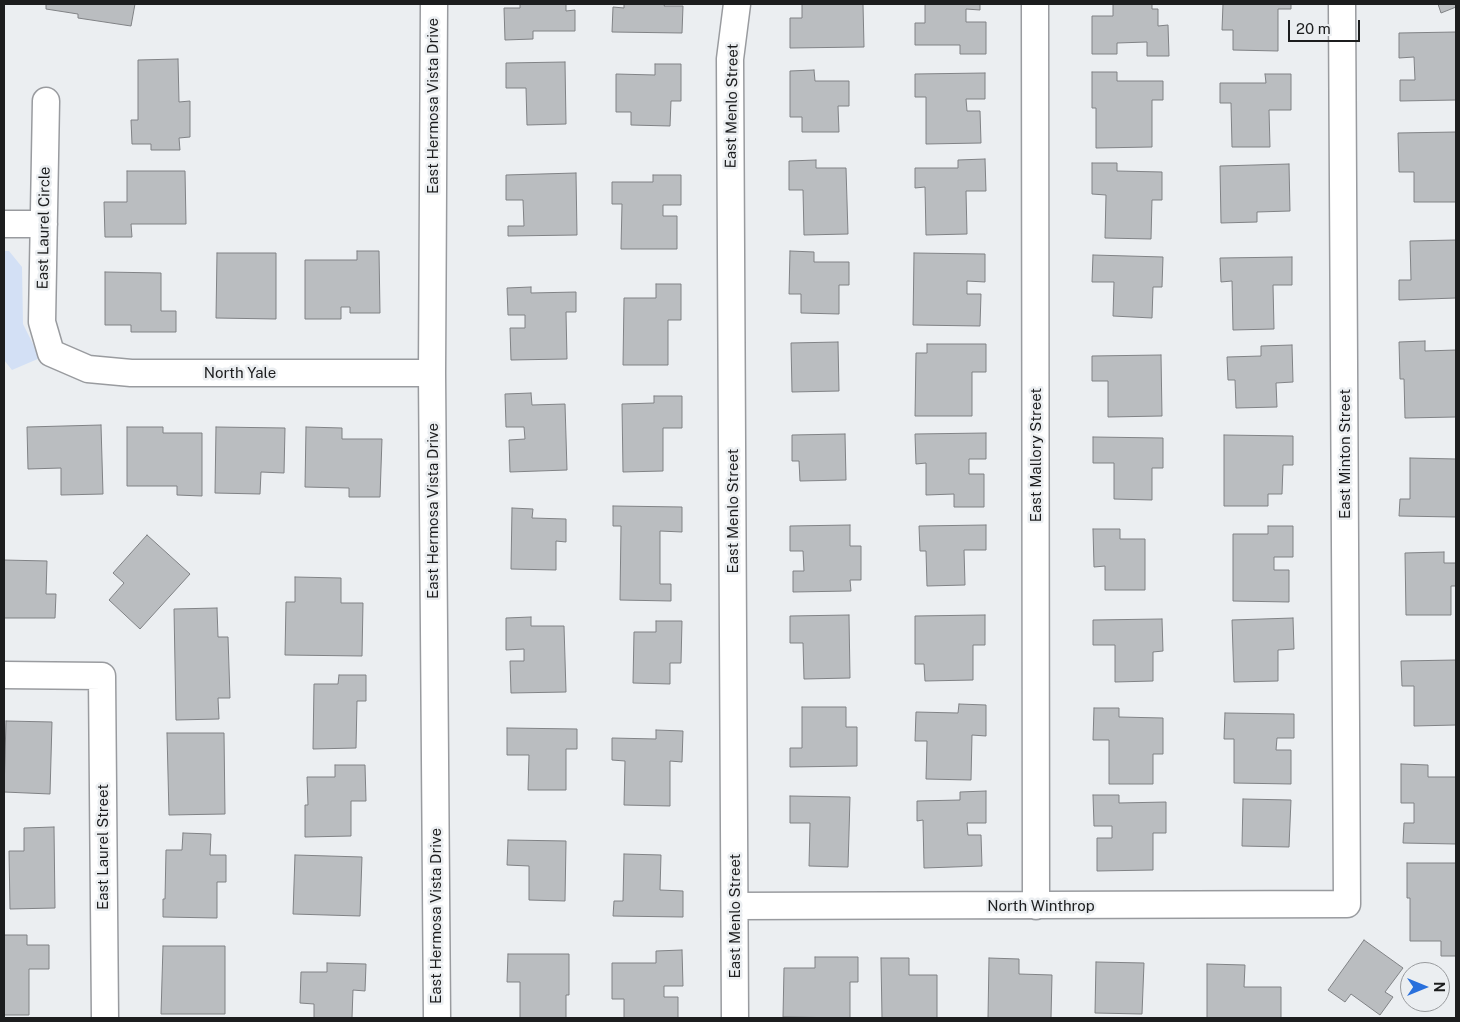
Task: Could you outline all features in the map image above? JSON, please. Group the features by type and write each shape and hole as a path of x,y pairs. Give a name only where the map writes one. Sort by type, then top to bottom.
{"street":[{"name":"East Hermosa Vista Drive","path":"434,4 432,373 437,1018"},
{"name":"East Menlo Street","path":"736,1018 730,59 737,4"},
{"name":"East Mallory Street","path":"1035,4 1036,906"},
{"name":"East Minton Street","path":"1342,4 1347,904"},
{"name":"East Laurel Circle","path":"46,101 42,322 51,353"},
{"path":"4,224 44,224"},
{"name":"North Yale","path":"51,353 88,370 131,373 432,373"},
{"name":"East Laurel Street","path":"4,675 102,676 105,1018"},
{"name":"North Winthrop","path":"736,906 1347,904"}],"shaded area":[{"path":"4,251 9,251 22,267 23,324 40,358 12,370 4,360"}],"building":[{"path":"46,4 135,4 131,26 78,18 78,14 46,9"},
{"path":"520,4 566,4 566,11 575,10 575,31 533,31 533,39 505,40 504,8 520,8"},
{"path":"624,4 683,6 682,33 612,32 613,7 624,8"},
{"path":"802,4 863,4 864,47 790,48 790,18 802,18"},
{"path":"925,4 980,4 980,10 966,9 966,22 986,22 986,54 960,54 960,45 915,45 915,23 925,23"},
{"path":"1113,4 1152,4 1152,9 1158,9 1158,26 1168,25 1169,56 1147,56 1147,42 1117,43 1117,54 1092,54 1092,16 1113,16"},
{"path":"1223,4 1291,4 1291,9 1278,9 1278,51 1233,50 1233,30 1222,30"},
{"path":"1438,4 1456,4 1456,7 1441,13"},
{"path":"1456,32 1456,100 1400,101 1400,80 1415,80 1414,57 1399,58 1399,33"},
{"path":"178,59 179,102 190,101 190,137 179,138 180,150 151,150 151,144 132,144 131,120 138,120 138,60"},
{"path":"565,62 566,124 527,125 526,88 506,88 506,63"},
{"path":"655,64 681,64 681,101 671,101 670,126 631,125 631,112 616,112 616,74 655,75"},
{"path":"814,70 815,81 849,81 849,106 838,106 839,132 802,132 802,117 790,117 790,71"},
{"path":"1092,72 1117,72 1117,81 1163,81 1163,100 1152,100 1152,147 1096,148 1096,108 1092,108"},
{"path":"985,73 985,99 966,99 967,111 980,111 981,143 926,144 926,97 915,97 915,74"},
{"path":"1265,74 1291,74 1291,110 1269,110 1270,147 1232,147 1231,103 1220,103 1220,83 1266,83"},
{"path":"1456,132 1456,202 1414,202 1414,172 1399,172 1398,133"},
{"path":"985,159 986,191 966,191 967,234 926,235 925,187 915,188 915,168 958,168 958,160"},
{"path":"816,160 816,168 846,168 848,234 804,235 803,190 789,190 789,161"},
{"path":"1092,163 1117,163 1117,171 1162,172 1162,200 1152,200 1151,239 1105,238 1106,195 1092,194"},
{"path":"1289,164 1290,211 1257,212 1257,222 1221,223 1220,166"},
{"path":"127,171 185,171 186,224 131,224 132,237 105,237 104,202 127,202"},
{"path":"576,173 577,235 508,236 508,226 524,226 523,200 506,200 506,175"},
{"path":"653,175 681,175 681,205 663,205 663,216 677,216 677,249 621,249 622,204 612,204 612,182 653,182"},
{"path":"1456,240 1456,298 1399,300 1399,280 1411,280 1410,241"},
{"path":"357,251 379,251 380,313 350,313 350,307 341,307 341,319 305,319 305,260 357,260"},
{"path":"790,251 814,252 814,262 849,262 849,285 839,285 839,314 801,313 801,294 789,294"},
{"path":"217,253 276,253 276,319 216,318"},
{"path":"914,253 985,254 985,282 967,281 967,294 981,294 980,326 913,325"},
{"path":"1093,255 1163,257 1162,287 1153,287 1152,318 1113,316 1114,282 1092,282"},
{"path":"1292,257 1292,285 1273,285 1274,329 1233,330 1232,281 1221,282 1220,258"},
{"path":"105,272 161,273 161,311 176,311 176,332 131,332 131,325 105,325"},
{"path":"656,284 681,284 681,320 668,320 668,365 623,365 624,298 656,298"},
{"path":"531,287 531,293 576,292 576,312 566,312 567,359 511,360 510,328 525,328 525,315 508,315 507,288"},
{"path":"1425,341 1425,351 1456,350 1456,417 1405,418 1404,379 1400,379 1399,342"},
{"path":"838,342 839,391 792,392 791,343"},
{"path":"927,344 986,344 986,372 972,372 972,416 915,416 916,353 927,353"},
{"path":"1292,345 1293,382 1276,383 1277,407 1236,408 1235,380 1228,380 1227,357 1261,356 1261,346"},
{"path":"1161,355 1162,416 1108,417 1108,381 1092,381 1092,356"},
{"path":"531,393 532,405 565,404 567,470 510,472 509,440 525,439 524,427 506,427 505,394"},
{"path":"654,396 682,396 682,428 663,428 663,471 623,472 622,404 654,403"},
{"path":"101,425 103,494 61,495 61,468 28,469 27,427"},
{"path":"127,427 163,427 163,433 202,433 202,496 177,495 177,486 127,486"},
{"path":"216,427 285,428 284,473 261,472 260,494 215,493"},
{"path":"306,427 342,428 342,439 382,439 380,497 349,497 349,488 305,487"},
{"path":"986,433 986,459 969,459 969,474 984,474 984,507 954,507 954,494 926,495 926,463 916,464 915,434"},
{"path":"845,434 846,480 800,481 799,461 792,461 792,435"},
{"path":"1224,435 1293,436 1293,465 1283,465 1282,494 1268,494 1268,506 1224,506"},
{"path":"1093,437 1163,438 1163,468 1152,468 1152,500 1114,499 1114,463 1093,463"},
{"path":"1410,458 1456,459 1456,517 1399,516 1400,499 1410,499"},
{"path":"613,506 682,507 682,532 660,531 660,584 671,584 671,601 620,600 621,526 613,526"},
{"path":"512,508 533,509 532,518 566,519 566,542 556,541 556,570 511,569"},
{"path":"850,525 850,546 861,546 861,580 850,580 851,591 793,592 793,571 804,571 803,551 790,551 790,526"},
{"path":"986,525 986,550 964,550 965,585 927,586 926,551 920,551 919,526"},
{"path":"1268,526 1293,526 1293,557 1274,557 1274,570 1289,570 1289,602 1233,601 1233,534 1268,534"},
{"path":"1093,529 1120,529 1120,539 1145,539 1145,590 1105,590 1105,566 1094,567"},
{"path":"147,535 190,574 140,629 109,600 124,583 113,573"},
{"path":"1444,552 1444,563 1456,563 1456,586 1451,586 1451,615 1406,615 1405,553"},
{"path":"4,560 47,561 46,594 56,594 55,618 4,618"},
{"path":"295,577 341,578 341,603 363,603 362,656 285,655 286,602 295,602"},
{"path":"217,608 218,637 228,637 230,698 218,698 219,719 176,720 174,609"},
{"path":"849,615 850,678 804,679 803,643 790,643 790,616"},
{"path":"985,615 985,645 973,645 973,680 925,681 924,664 915,664 915,616"},
{"path":"531,617 531,626 564,626 566,692 511,693 510,661 524,661 524,649 506,650 506,618"},
{"path":"1293,618 1294,649 1278,650 1278,681 1234,682 1232,620"},
{"path":"1162,619 1163,651 1153,652 1153,681 1115,682 1115,645 1093,645 1093,620"},
{"path":"656,621 682,621 681,663 670,663 670,684 633,683 634,632 656,632"},
{"path":"1456,660 1456,725 1414,726 1414,686 1402,686 1401,661"},
{"path":"339,675 366,675 366,701 357,701 356,748 313,749 314,684 338,684"},
{"path":"959,704 986,705 986,736 972,735 971,780 926,779 927,741 915,741 916,712 958,713"},
{"path":"802,707 846,707 846,727 857,727 857,766 790,767 790,748 802,748"},
{"path":"1094,708 1119,708 1119,717 1163,718 1163,754 1153,754 1153,784 1109,784 1109,740 1093,740"},
{"path":"1225,713 1294,714 1294,738 1277,738 1276,750 1291,750 1291,784 1234,783 1234,739 1224,739"},
{"path":"6,721 52,722 50,794 4,792"},
{"path":"507,728 577,729 577,749 566,749 566,790 528,790 529,755 507,755"},
{"path":"656,730 683,731 682,762 670,761 670,806 624,805 625,761 612,760 612,738 656,739"},
{"path":"167,733 224,733 225,814 169,815"},
{"path":"1401,764 1428,765 1428,777 1456,777 1456,844 1403,843 1404,823 1414,823 1414,803 1401,803"},
{"path":"335,765 365,765 366,801 351,801 351,836 305,837 305,805 308,805 307,777 335,777"},
{"path":"986,791 986,823 967,823 968,835 981,835 982,866 924,868 923,820 917,821 917,801 960,800 960,792"},
{"path":"1093,795 1119,795 1119,803 1166,802 1166,833 1153,833 1153,870 1097,871 1097,838 1112,838 1112,826 1094,826"},
{"path":"790,796 850,797 848,867 809,866 810,823 790,823"},
{"path":"1243,799 1291,800 1289,847 1242,846"},
{"path":"54,827 55,908 10,909 9,851 24,851 24,828"},
{"path":"183,833 211,834 210,855 226,855 226,882 217,882 217,918 163,917 166,850 182,850"},
{"path":"508,840 566,841 565,901 529,900 529,866 507,865"},
{"path":"624,854 661,855 660,890 683,891 683,917 613,916 614,901 623,901"},
{"path":"295,855 362,857 360,916 293,914"},
{"path":"1407,863 1456,863 1456,956 1441,956 1441,941 1410,941 1410,898 1407,898"},
{"path":"4,935 27,935 27,945 49,945 49,969 29,969 29,1015 4,1015"},
{"path":"1364,940 1400,966 1400,972 1385,992 1393,997 1380,1015 1351,994 1345,1002 1328,990"},
{"path":"163,946 225,946 225,1014 161,1014"},
{"path":"682,950 683,986 664,986 664,997 678,997 678,1018 624,1018 624,999 612,999 612,963 656,963 656,951"},
{"path":"508,954 569,954 569,995 566,995 566,1018 520,1018 520,982 507,982"},
{"path":"815,957 858,957 858,982 850,982 850,1018 783,1017 784,968 815,968"},
{"path":"881,958 909,958 909,975 937,975 937,1018 882,1018"},
{"path":"989,958 1019,959 1019,974 1052,975 1051,1018 988,1018"},
{"path":"1096,962 1144,963 1142,1014 1095,1013"},
{"path":"327,963 366,964 365,991 353,990 352,1018 314,1018 314,1004 300,1003 301,972 327,972"},
{"path":"1207,964 1245,965 1244,987 1281,987 1281,1018 1207,1018"}]}
